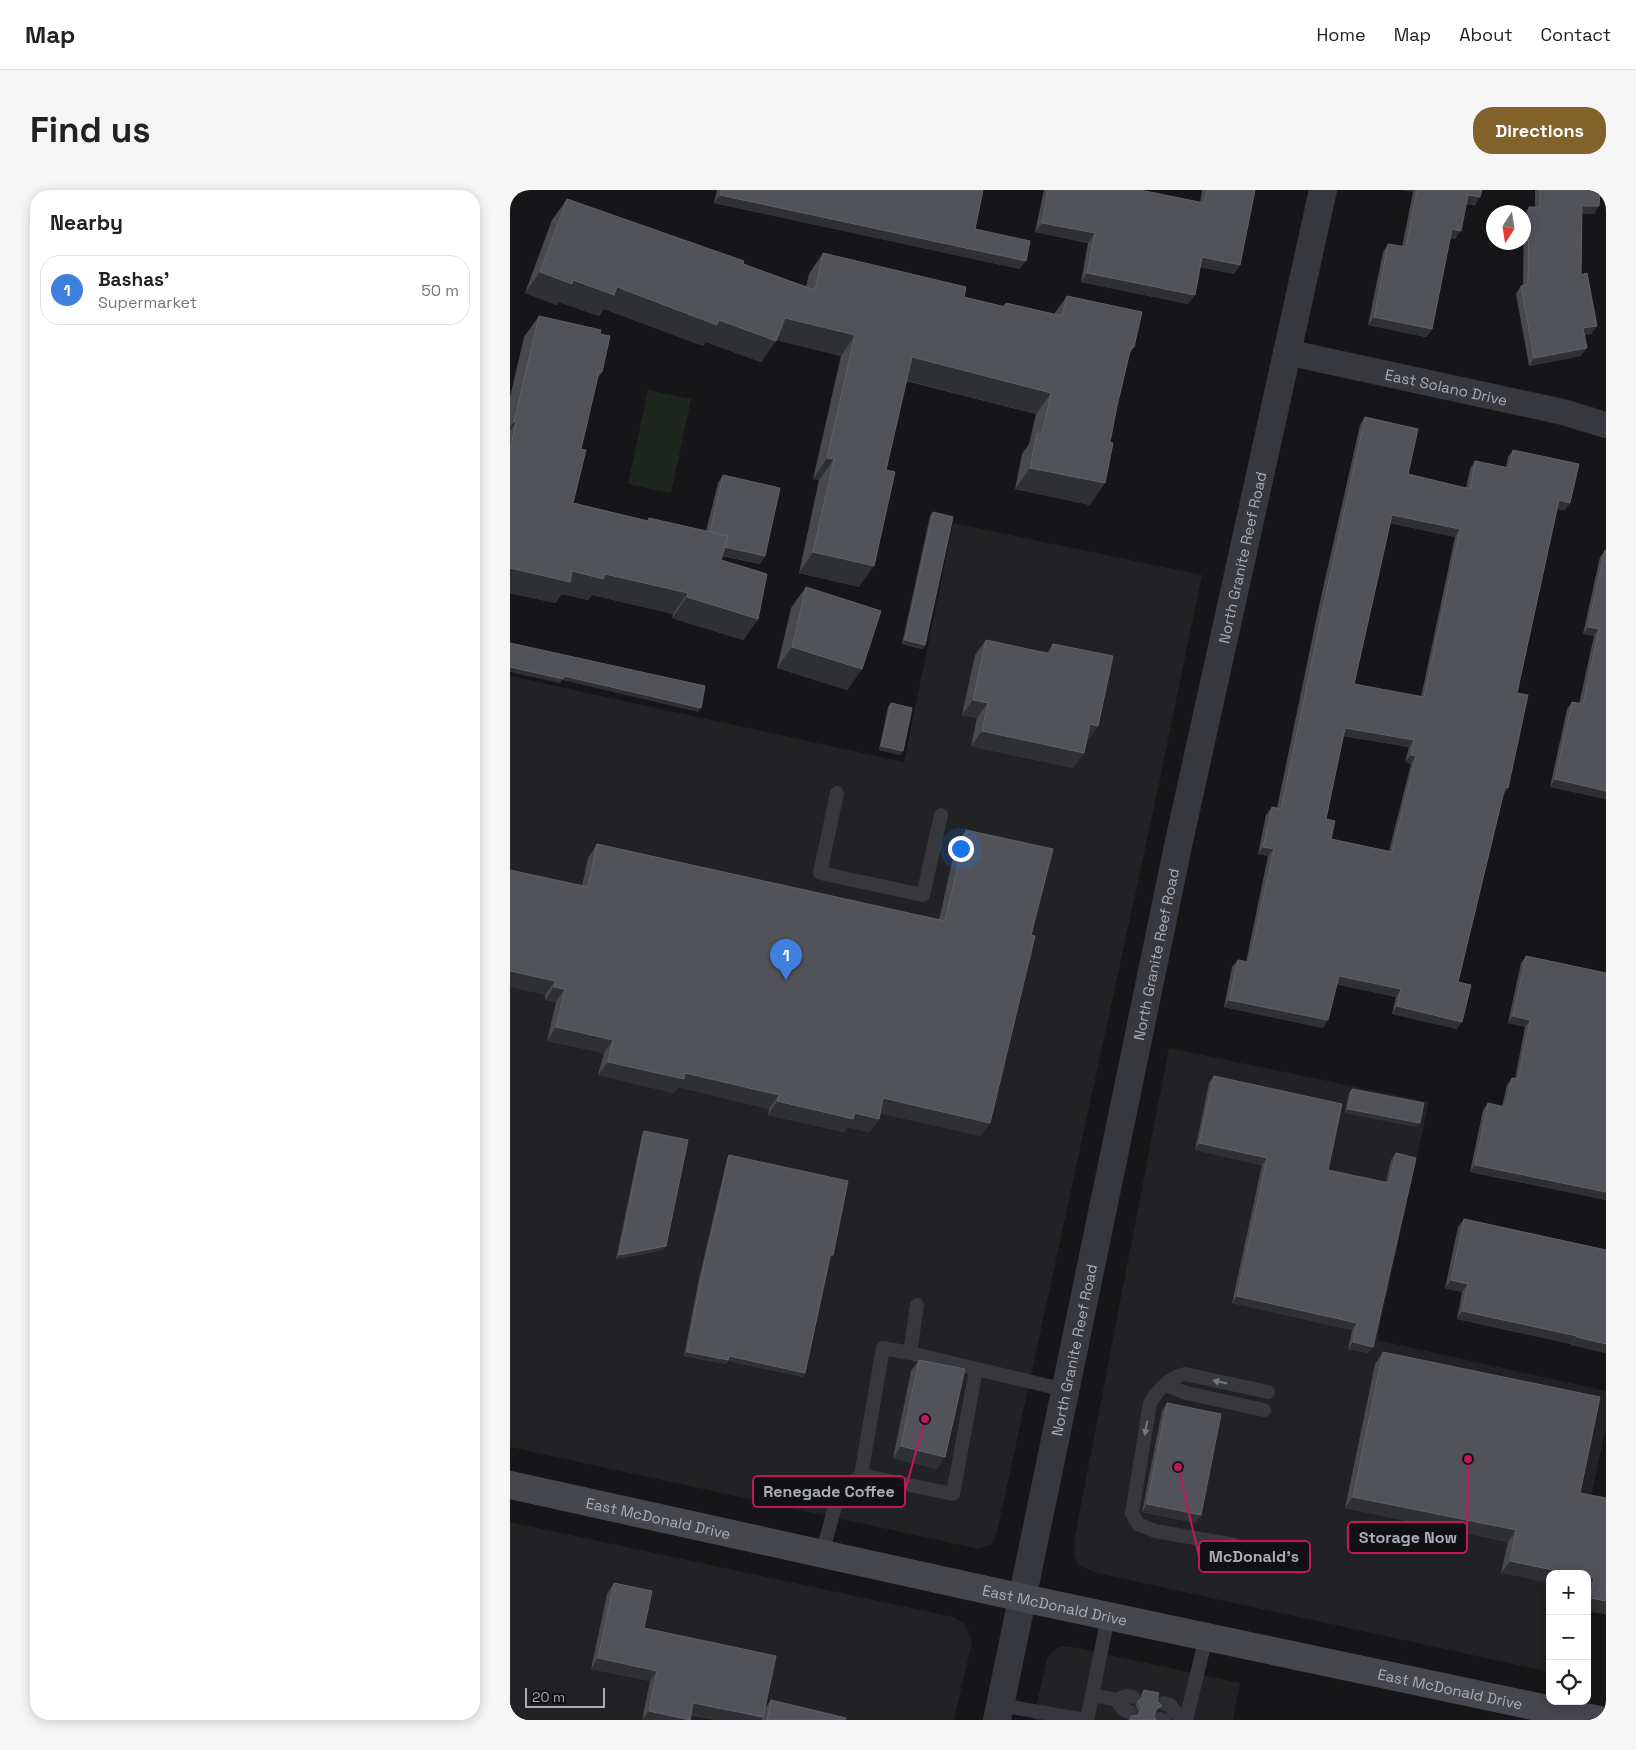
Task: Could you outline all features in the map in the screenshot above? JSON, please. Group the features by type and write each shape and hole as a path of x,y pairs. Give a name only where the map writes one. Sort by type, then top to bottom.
{"main road":[{"name":"East McDonald Drive","path":"510,1485 1023,1598 1599,1720"}],"street":[{"name":"North Granite Reef Road","path":"999,1713 1164,913 1323,190"},
{"name":"East Solano Drive","path":"1286,352 1563,412 1606,425"}],"lane":[{"path":"837,793 820,873 923,895 941,816"},
{"path":"910,1353 917,1305"},
{"path":"822,1554 838,1496 862,1475 884,1348 1066,1390"},
{"path":"862,1475 953,1494 976,1370"},
{"path":"1236,1545 1155,1531 1138,1524 1132,1513 1133,1495 1150,1403 1157,1392 1165,1385 1178,1375 1185,1374 1268,1392"},
{"path":"1165,1385 1186,1393 1264,1410"},
{"path":"999,1713 1086,1720 1093,1695 1108,1616"},
{"path":"1173,1718 1206,1637"},
{"path":"1093,1695 1116,1700 1126,1696 1133,1697"},
{"path":"1116,1700 1124,1710 1130,1712"},
{"path":"1163,1704 1170,1706 1173,1718"}],"shaded area":[{"path":"648,390 691,399 671,493 628,484"},
{"path":"953,523 1202,575 1153,812 997,1532 993,1544 979,1549 510,1447 510,676 904,762"},
{"path":"1169,1048 1429,1102 1377,1340 1606,1391 1606,1428 1575,1570 1546,1570 1546,1671 1093,1572 1079,1565 1074,1556 1075,1536"},
{"path":"510,1522 953,1617 964,1624 972,1642 954,1720 510,1720"},
{"path":"1060,1647 1072,1647 1240,1683 1233,1720 1033,1720 1047,1659 1053,1651"}],"building":[{"path":"721,190 983,190 975,229 1030,241 1026,261 720,195"},
{"path":"1048,190 1140,190 1204,203 1207,190 1255,190 1240,265 1202,257 1195,295 1087,273 1095,233 1042,223"},
{"path":"1417,190 1482,190 1480,197 1468,195 1461,231 1452,229 1432,329 1374,317 1388,244 1406,247"},
{"path":"1540,190 1600,190 1599,206 1582,206 1581,275 1587,273 1597,326 1583,328 1587,348 1534,358 1521,286 1528,284 1528,250 1531,250 1531,207 1540,207"},
{"path":"567,199 744,261 743,264 815,290 823,253 966,287 964,297 1005,307 1006,303 1062,316 1067,296 1142,312 1134,347 1131,347 1117,406 1110,442 1113,443 1105,483 1030,468 1037,433 1042,434 1051,393 912,357 886,470 895,472 874,566 813,552 834,459 827,458 855,335 785,318 776,341 719,320 717,325 617,287 614,295 573,280 572,284 540,272"},
{"path":"539,316 601,330 600,334 610,336 602,372 599,372 581,449 586,450 573,503 648,521 649,518 728,536 721,560 767,574 758,619 687,597 688,593 605,574 603,579 572,571 570,582 510,568 510,450 516,422 514,422"},
{"path":"1365,417 1418,429 1408,474 1470,489 1475,461 1509,468 1513,450 1579,464 1570,503 1559,500 1517,693 1528,695 1508,788 1505,787 1458,982 1471,985 1462,1022 1397,1006 1401,989 1339,976 1328,1020 1229,1000 1238,960 1249,962 1274,849 1263,847 1272,807 1281,809","holes":["1392,515 1460,529 1424,697 1354,684","1345,728 1414,740 1411,755 1416,756 1392,852 1331,839 1335,821 1326,819"]},
{"path":"723,475 780,488 765,556 725,547 728,536 710,532"},
{"path":"933,512 953,517 925,645 905,640"},
{"path":"1605,550 1606,791 1555,779 1572,702 1583,704 1599,629 1588,627"},
{"path":"806,587 881,611 862,669 792,647"},
{"path":"986,640 1051,654 1053,644 1113,656 1098,726 1090,724 1084,753 982,731 988,703 973,700"},
{"path":"510,643 705,686 701,708 564,676 563,679 510,667"},
{"path":"891,703 912,708 903,751 881,746"},
{"path":"966,830 1053,849 1031,935 1035,936 990,1123 883,1098 879,1119 855,1113 853,1119 777,1101 779,1095 685,1073 684,1079 608,1062 613,1040 556,1027 565,989 554,987 555,981 510,971 510,870 588,887 597,844 945,921"},
{"path":"1526,956 1606,973 1606,1192 1475,1165 1488,1103 1505,1107 1512,1078 1518,1079 1530,1020 1513,1016"},
{"path":"1214,1076 1342,1104 1328,1170 1389,1183 1396,1153 1416,1158 1373,1347 1353,1342 1357,1323 1237,1296 1267,1158 1199,1143"},
{"path":"1352,1089 1424,1103 1420,1123 1348,1109"},
{"path":"644,1131 688,1140 666,1246 619,1255"},
{"path":"729,1155 848,1181 833,1255 830,1256 805,1373 729,1356 728,1360 687,1352 701,1279"},
{"path":"1464,1219 1606,1250 1606,1344 1462,1311 1468,1284 1451,1280"},
{"path":"1383,1352 1600,1397 1580,1493 1606,1498 1606,1601 1591,1598 1594,1578 1591,1578 1591,1570 1553,1570 1510,1561 1516,1530 1353,1497"},
{"path":"919,1360 965,1369 945,1457 901,1446"},
{"path":"1167,1403 1221,1414 1201,1515 1147,1504"},
{"path":"614,1583 652,1591 644,1628 776,1656 763,1717 693,1703 690,1720 649,1711 657,1671 598,1658"},
{"path":"1144,1690 1159,1693 1157,1701 1162,1706 1156,1709 1154,1717 1156,1720 1130,1720 1131,1716 1138,1715 1141,1711 1138,1701 1143,1698"},
{"path":"771,1700 846,1718 845,1720 767,1720"}],"place":[{"name":"Bashas'","path":"786,980"},
{"name":"Renegade Coffee","path":"925,1419"},
{"name":"Storage Now","path":"1468,1459"},
{"name":"McDonald's","path":"1178,1467"}]}
